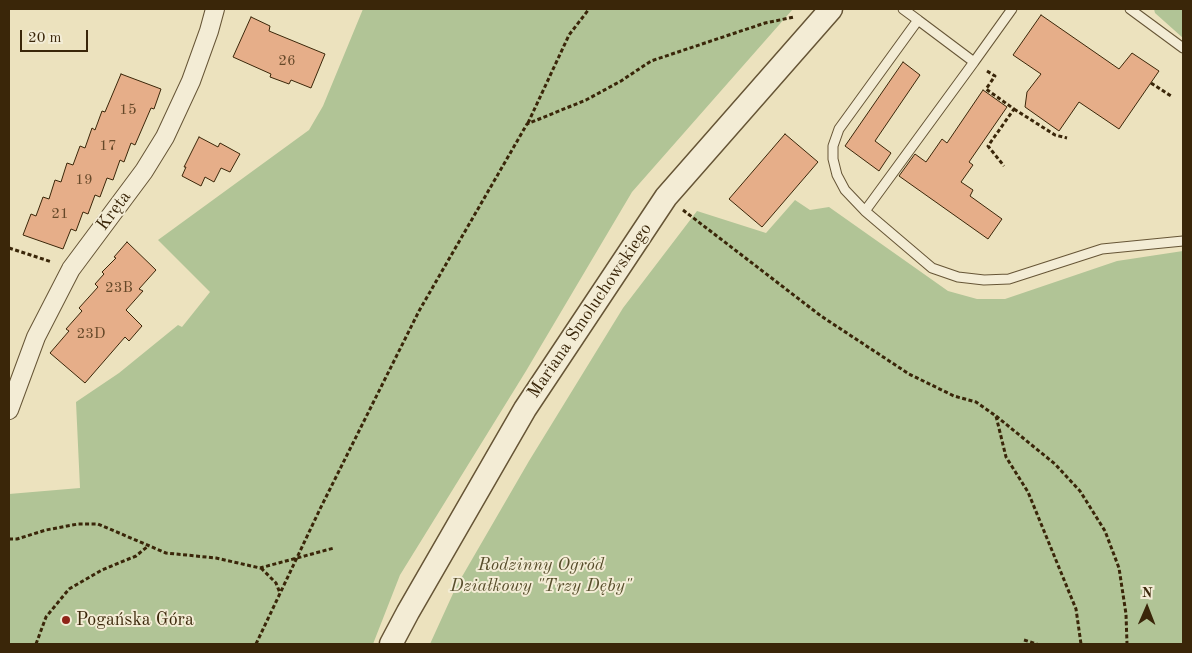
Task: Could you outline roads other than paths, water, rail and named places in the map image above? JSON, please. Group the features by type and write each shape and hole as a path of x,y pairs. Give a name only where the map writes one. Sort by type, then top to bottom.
{"street":[{"name":"Kręta","path":"9,410 36,337 71,269 144,171 165,136 191,81 209,31 214,9"},
{"name":"Mariana Smoluchowskiego","path":"391,644 525,409 666,197 828,12"}],"lane":[{"path":"903,9 974,62"},
{"path":"865,211 1012,9"},
{"path":"1130,9 1183,48"},
{"path":"918,20 838,129 833,146 833,159 838,175 846,190 865,211 932,268 958,277 984,280 1009,279 1102,249 1183,240"}],"place":[{"name":"Pogańska Góra","path":"66,620"}],"park label":[{"name":"Rodzinny Ogród Działkowy \"Trzy Dęby\"","path":"541,575"}]}
